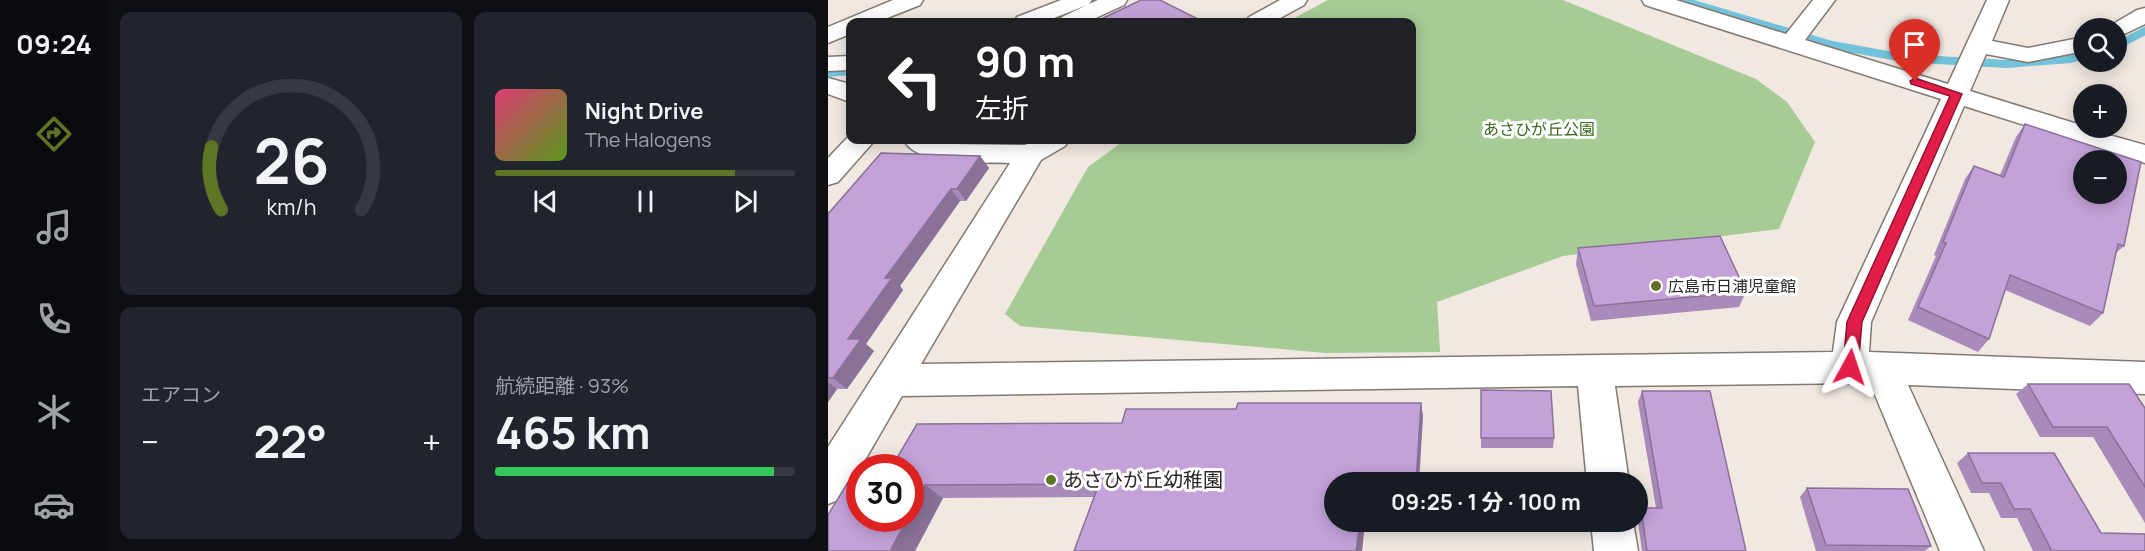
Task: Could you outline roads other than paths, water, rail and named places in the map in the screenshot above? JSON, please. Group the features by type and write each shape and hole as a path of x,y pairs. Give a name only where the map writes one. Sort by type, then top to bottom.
{"street":[{"path":"868,18 912,0"},
{"path":"1035,18 1081,0"},
{"path":"1078,18 1116,0"},
{"path":"1264,18 1296,0"},
{"path":"1653,0 2145,154"},
{"path":"1791,43 1824,0"},
{"path":"1962,551 1866,368 1854,322 1998,0"},
{"path":"2127,25 2145,15"},
{"path":"828,36 846,28"},
{"path":"1978,45 2028,55 2073,46"},
{"path":"828,64 846,63"},
{"path":"828,86 846,92"},
{"path":"828,174 857,144"},
{"path":"923,144 951,153 1043,147"},
{"path":"828,484 1043,147"},
{"path":"894,380 1866,368 2145,378"},
{"path":"1595,370 1607,472"},
{"path":"1613,532 1616,551"}],"waterway":[{"path":"1055,18 1098,0"},
{"path":"1680,0 1832,45 1904,58 2006,64 2073,58"},
{"path":"2127,40 2145,31"},
{"path":"828,73 846,71"}],"place":[{"name":"広島市日浦児童館","path":"1656,286"},
{"name":"あさひが丘幼稚園","path":"1051,480"}],"park label":[{"name":"あさひが丘公園","path":"1539,129"}]}
